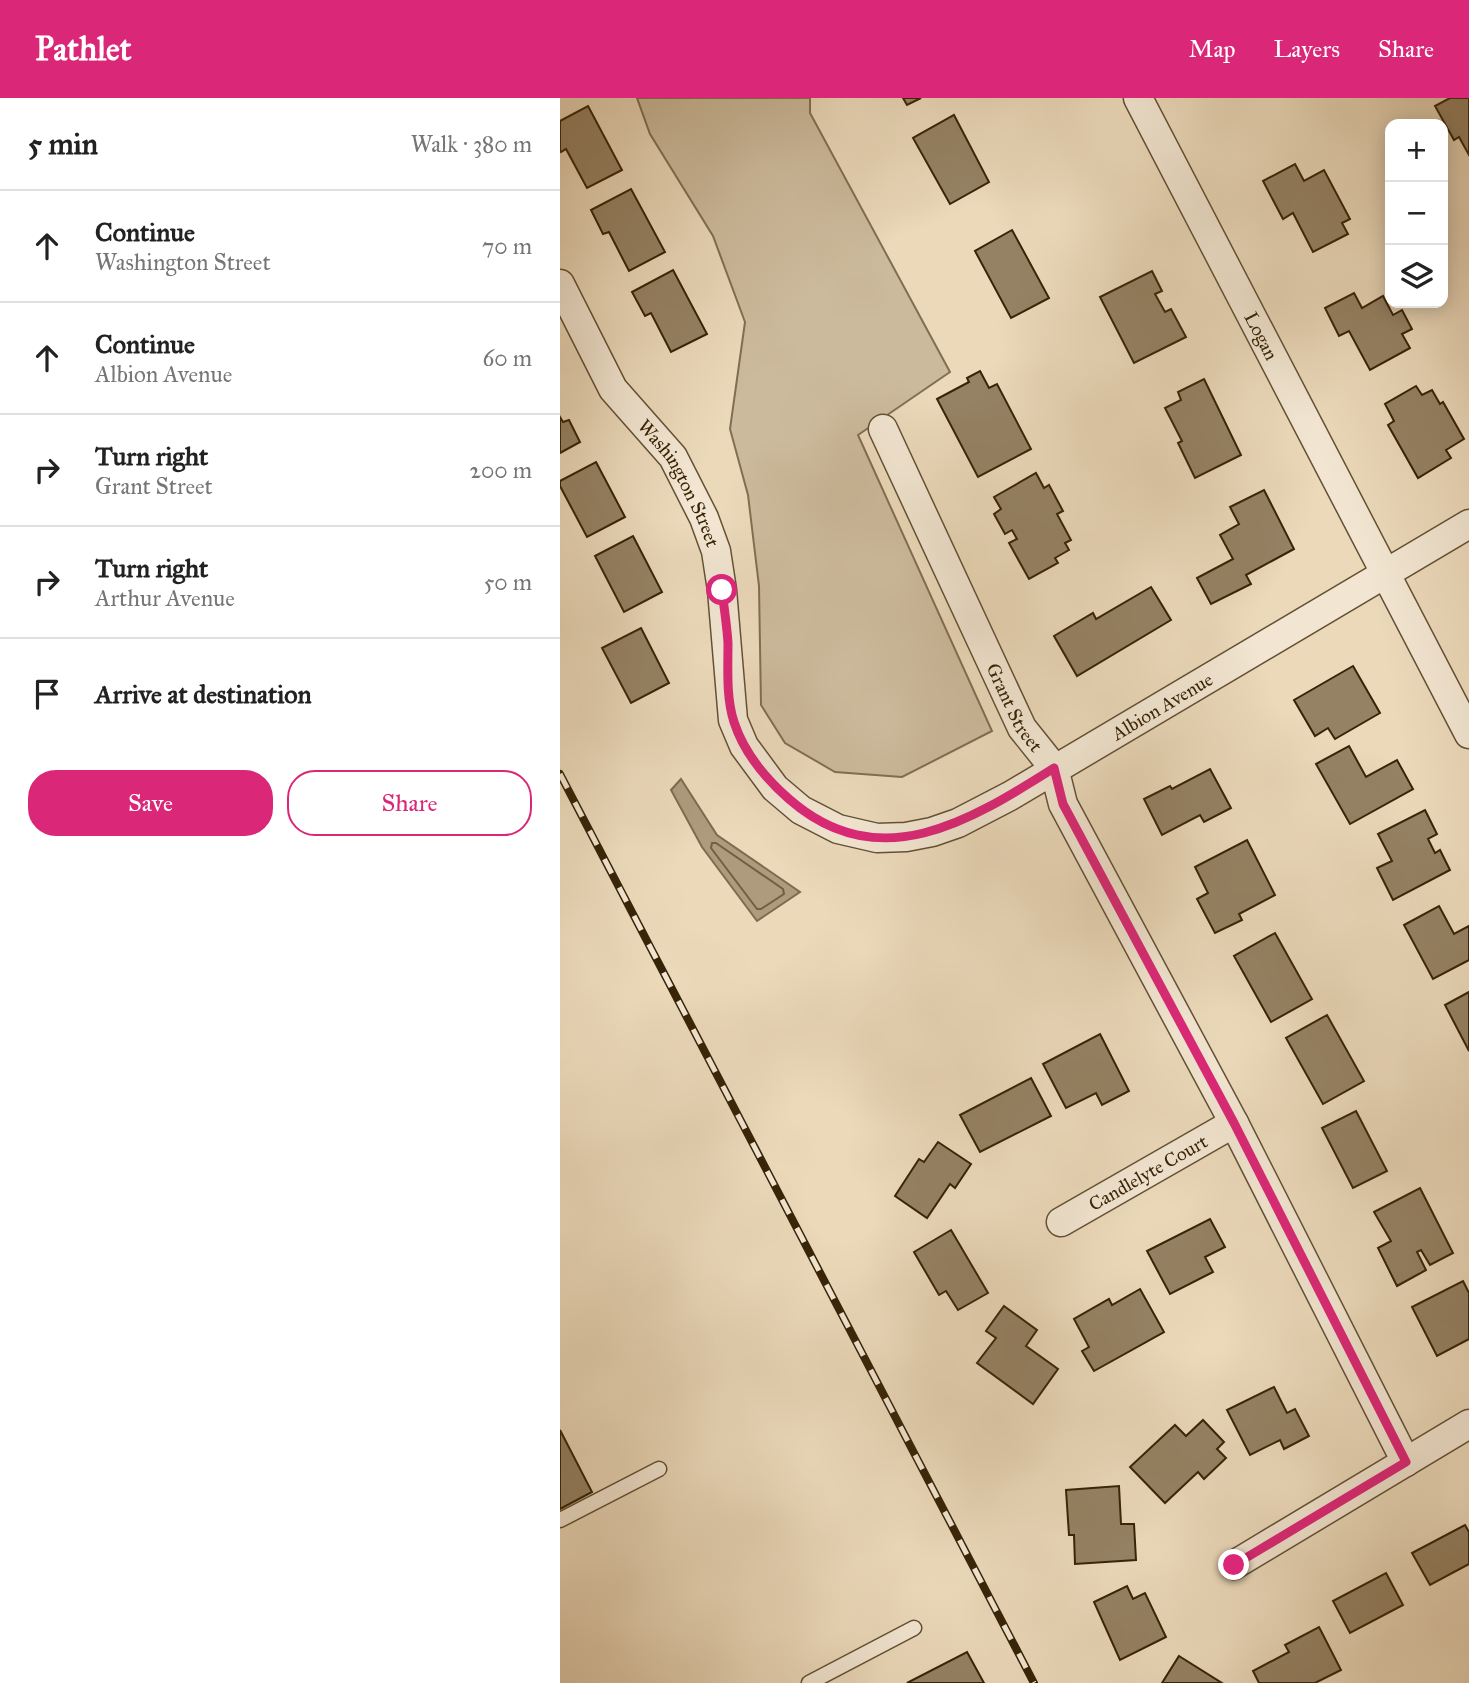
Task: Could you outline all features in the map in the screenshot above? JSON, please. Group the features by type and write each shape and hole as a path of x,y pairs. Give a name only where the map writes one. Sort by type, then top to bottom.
{"street":[{"name":"Logan","path":"1138,98 1469,734"},
{"name":"Washington Street","path":"560,284 613,389 674,457 704,518 716,551 722,590 733,720 744,746 757,766 784,795 801,810 838,829"},
{"name":"Grant Street","path":"883,429 1022,728 1054,768 1063,804 1234,1123 1406,1462"},
{"name":"Albion Avenue","path":"838,829 877,838 906,837 958,823 1469,524"},
{"name":"Candlelyte Court","path":"1061,1222 1234,1123"},
{"path":"1234,1565 1469,1424"}],"lane":[{"path":"560,1520 659,1469"},
{"path":"809,1683 914,1628"}],"shaded area":[{"path":"637,98 810,98 810,113 950,372 858,435 992,731 902,777 835,772 785,743 761,705 759,586 748,495 730,429 745,322 713,236 650,134"}],"water":[{"path":"681,779 717,835 800,892 757,921 702,847 671,790"}],"building":[{"path":"903,98 921,98 907,105"},
{"path":"1450,98 1469,98 1469,155 1459,137 1454,140 1448,129 1448,119 1442,119 1435,106"},
{"path":"588,106 622,170 587,188 566,149 561,152 560,150 560,121"},
{"path":"954,115 989,182 950,204 913,138"},
{"path":"1295,164 1304,181 1324,170 1350,219 1342,223 1348,234 1313,252 1293,213 1283,219 1263,181"},
{"path":"631,189 665,252 629,271 609,232 603,234 591,210"},
{"path":"1012,230 1049,298 1011,318 975,251"},
{"path":"673,270 707,334 671,352 651,313 645,316 632,292"},
{"path":"1152,271 1162,291 1155,294 1165,312 1171,309 1186,337 1134,363 1100,297"},
{"path":"1354,293 1362,308 1383,296 1385,308 1389,308 1393,315 1402,310 1412,329 1402,334 1410,348 1370,370 1349,331 1339,336 1325,308"},
{"path":"980,371 989,388 997,384 1031,449 978,477 937,399 969,382 967,378"},
{"path":"1204,379 1241,455 1195,478 1178,443 1182,441 1165,408 1181,400 1178,392"},
{"path":"1416,386 1422,395 1432,390 1440,404 1443,402 1464,439 1446,450 1451,458 1418,478 1388,425 1394,421 1385,404"},
{"path":"560,417 563,422 569,420 580,442 560,453"},
{"path":"596,462 625,517 587,537 560,486 560,481"},
{"path":"1036,473 1044,488 1049,485 1063,511 1057,514 1071,540 1065,543 1069,550 1055,558 1058,563 1029,579 1009,543 1017,539 1012,530 1005,534 994,514 1001,509 994,497"},
{"path":"1264,490 1294,549 1246,575 1251,584 1211,604 1197,578 1233,559 1220,535 1239,524 1230,507"},
{"path":"633,536 662,592 624,612 595,556"},
{"path":"1151,587 1171,620 1077,676 1054,636 1093,613 1096,619"},
{"path":"641,628 669,683 631,703 602,648"},
{"path":"1353,666 1380,713 1335,739 1328,728 1315,736 1294,700"},
{"path":"1349,746 1366,777 1397,760 1413,789 1350,824 1316,764"},
{"path":"1210,769 1231,808 1204,822 1200,815 1162,835 1144,799 1170,786 1172,789"},
{"path":"1425,810 1437,834 1428,839 1435,853 1440,850 1450,870 1393,900 1377,868 1392,861 1378,834"},
{"path":"1247,840 1275,895 1239,914 1242,920 1215,933 1197,899 1208,893 1195,867"},
{"path":"1439,906 1454,934 1469,926 1469,960 1433,979 1404,925"},
{"path":"1275,933 1312,999 1271,1022 1234,956"},
{"path":"1469,992 1469,1051 1445,1005"},
{"path":"1327,1015 1364,1081 1323,1104 1286,1038"},
{"path":"1100,1034 1129,1091 1102,1105 1096,1093 1066,1108 1043,1064"},
{"path":"1031,1078 1051,1116 980,1152 960,1115"},
{"path":"1356,1111 1387,1171 1353,1188 1322,1128"},
{"path":"938,1142 971,1164 955,1188 950,1184 927,1218 895,1196 919,1159 924,1162"},
{"path":"1420,1188 1453,1253 1430,1265 1421,1250 1417,1252 1426,1270 1397,1286 1378,1248 1391,1241 1374,1212"},
{"path":"1210,1219 1225,1247 1205,1257 1213,1272 1170,1294 1147,1251"},
{"path":"951,1230 988,1293 958,1310 946,1291 939,1295 914,1252"},
{"path":"1463,1281 1469,1293 1469,1339 1437,1356 1412,1307"},
{"path":"1140,1289 1164,1332 1094,1371 1082,1351 1089,1347 1074,1319 1109,1299 1112,1305"},
{"path":"1004,1306 1037,1330 1026,1346 1058,1369 1033,1404 977,1363 996,1338 986,1331"},
{"path":"1274,1387 1287,1413 1295,1409 1309,1436 1284,1449 1280,1440 1250,1455 1227,1410"},
{"path":"1203,1420 1224,1442 1217,1449 1226,1458 1204,1479 1198,1472 1165,1503 1130,1467 1175,1425 1186,1436"},
{"path":"560,1430 592,1492 560,1509"},
{"path":"1119,1486 1121,1524 1134,1524 1136,1560 1075,1564 1074,1535 1069,1535 1066,1490"},
{"path":"1465,1525 1469,1532 1469,1564 1430,1585 1412,1553"},
{"path":"1386,1573 1403,1605 1350,1633 1333,1601"},
{"path":"1127,1586 1133,1599 1145,1593 1166,1637 1120,1660 1094,1602"},
{"path":"1319,1627 1341,1670 1315,1683 1259,1683 1253,1671 1289,1652 1285,1645"},
{"path":"967,1652 984,1683 907,1683"},
{"path":"1179,1656 1222,1683 1162,1683"}],"railway":[{"path":"560,774 1034,1683"}],"route":[{"path":"722,590 733,720 744,746 757,766 775,788 801,810 854,834 877,838 906,837 958,823 1010,796 1054,768 1063,804 1234,1123 1406,1462 1234,1565"}]}
